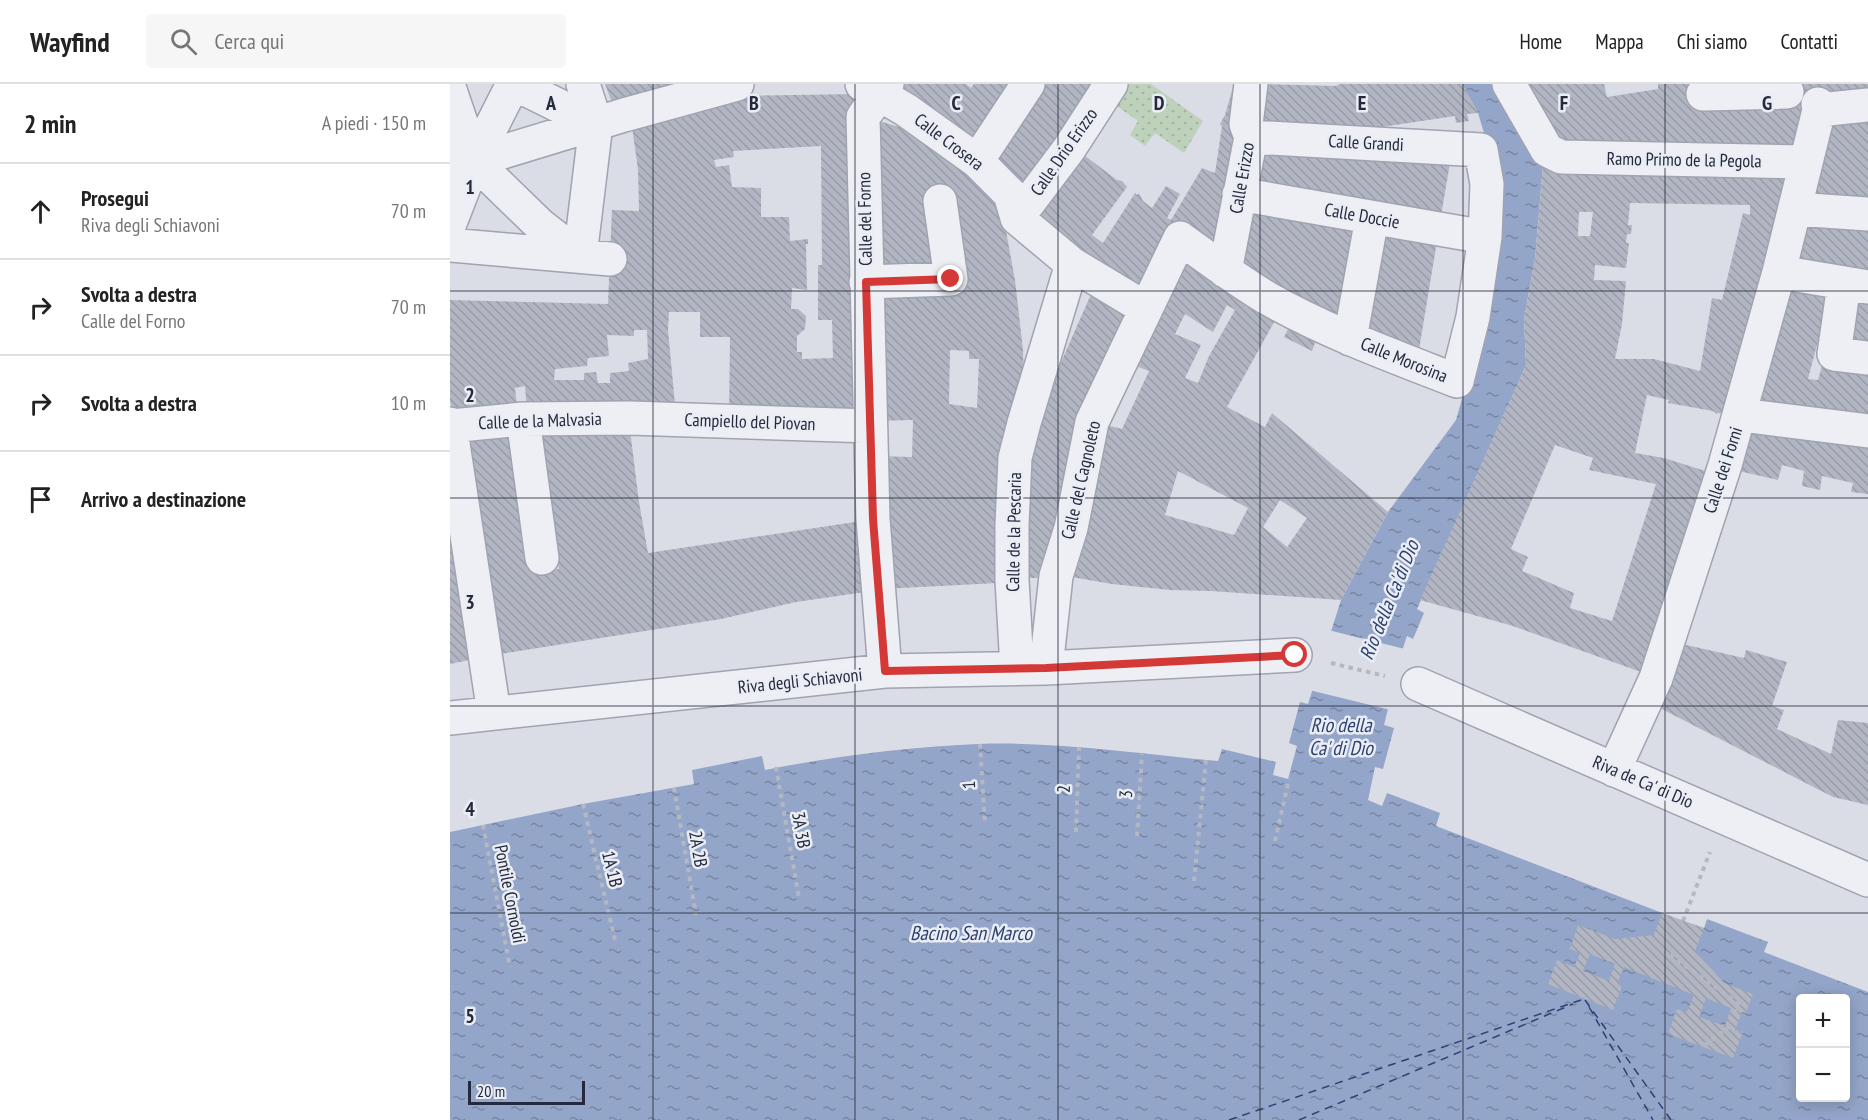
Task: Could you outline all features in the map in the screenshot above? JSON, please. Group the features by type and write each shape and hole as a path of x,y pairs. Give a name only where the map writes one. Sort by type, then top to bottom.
{"street":[{"path":"458,158 514,84 610,119"},
{"path":"583,84 610,119 595,257"},
{"path":"458,158 737,84"},
{"path":"977,161 1028,84"},
{"name":"Calle Drio Erizzo","path":"1017,218 1070,149 1111,84"},
{"name":"Calle Erizzo","path":"1225,271 1251,137 1246,124 1251,84"},
{"name":"Ramo Primo de la Pegola","path":"1509,84 1547,150 1562,157 1806,162"},
{"name":"Calle Crosera","path":"876,88 977,161 1010,194 1017,218"},
{"name":"Calle del Forno","path":"876,88 863,117 870,426 877,590 885,671"},
{"path":"450,90 458,158 450,223"},
{"path":"1703,94 1787,92"},
{"name":"Calle dei Forni","path":"1614,770 1656,678 1741,415 1795,209 1818,107 1868,105"},
{"name":"Calle Grandi","path":"1251,137 1481,150"},
{"name":"Calle Morosina","path":"1180,238 1225,271 1268,298 1350,339 1457,381 1473,317 1485,237 1487,184 1481,150"},
{"path":"458,158 540,225 595,257"},
{"name":"Calle Doccie","path":"1239,194 1485,237"},
{"path":"866,282 951,279 940,201"},
{"path":"1795,209 1868,214"},
{"path":"1017,218 1072,264 1145,308"},
{"path":"1350,339 1372,218"},
{"name":"Calle del Cagnoleto","path":"1031,668 1071,528 1092,422 1180,238"},
{"path":"450,245 595,257"},
{"name":"Calle de la Pescaria","path":"1031,668 1012,580 1015,458 1072,264"},
{"path":"1779,272 1856,286 1834,354 1868,358"},
{"path":"1741,415 1868,431"},
{"name":"Campiello del Piovan","path":"630,418 870,426"},
{"name":"Calle de la Malvasia","path":"450,425 523,419 630,418"},
{"path":"523,419 542,558"},
{"path":"450,425 494,713"},
{"name":"Riva degli Schiavoni","path":"450,718 885,671 1031,668 1295,655"},
{"name":"Riva de Ca' di Dio","path":"1404,680 1868,880"}],"path":[{"path":"1328,663 1404,680"},
{"name":"1","path":"980,744 985,825"},
{"name":"2","path":"1076,832 1078,747"},
{"name":"3","path":"1137,836 1142,754"},
{"path":"1194,881 1206,759"},
{"name":"3A 3B","path":"776,767 799,898"},
{"path":"1275,841 1288,779"},
{"name":"2A 2B","path":"674,788 696,915"},
{"name":"1A 1B","path":"583,804 615,940"},
{"path":"1683,921 1724,817"},
{"name":"Pontile Cornoldi","path":"483,825 510,967"},
{"path":"1670,955 1738,1003 1729,1028 1702,1047"}],"green space":[{"path":"1118,84 1151,84 1203,121 1184,153 1155,133 1145,146 1130,135 1138,121 1108,100"}],"water":[{"name":"Bacino San Marco","path":"1462,84 1504,84 1543,165 1535,258 1524,319 1526,365 1417,609 1424,613 1413,639 1407,636 1384,725 1394,728 1383,769 1375,767 1368,800 1382,806 1387,793 1440,813 1436,826 1683,921 1704,928 1707,919 1768,942 1764,952 1868,992 1868,1120 450,1120 450,832 583,804 694,784 692,770 762,756 765,770 871,753 978,744 1068,746 1218,761 1222,749 1276,762 1273,775 1288,779 1297,746 1289,743 1300,702 1308,704 1341,600 1388,512 1456,420 1477,346 1494,184 1478,113"}],"pier":[{"path":"1328,630 1405,649 1391,710 1309,690"}],"building":[{"path":"605,84 698,84 615,111"},
{"path":"894,84 966,84 971,88 974,84 1021,84 978,149"},
{"path":"1034,84 1100,84 1030,190 987,158"},
{"path":"1234,84 1248,84 1216,248 1179,229 1144,296 1026,218 1076,149 1117,180 1122,181 1127,187 1092,235 1103,243 1135,193 1137,195 1139,193 1143,201 1152,208 1166,186 1180,194 1167,218 1171,220 1202,168 1215,173 1222,126 1220,124"},
{"path":"1256,84 1336,86 1340,84 1462,84 1478,113 1467,114 1469,121 1456,123 1455,116 1375,128 1251,125"},
{"path":"1518,84 1604,84 1607,97 1658,89 1658,84 1868,84 1868,99 1814,105 1803,155 1572,150 1530,110"},
{"path":"859,94 864,419 729,414 730,337 700,337 700,312 669,312 668,330 676,415 527,415 525,386 515,388 518,416 455,421 450,401 450,300 608,304 612,210 639,211 638,169 631,120 734,96","holes":["821,146 822,265 818,265 818,320 832,320 833,358 802,359 802,352 797,352 797,336 805,329 806,316 798,309 791,309 792,288 807,290 806,244 808,244 808,239 790,241 789,217 761,217 761,188 732,187 729,165 716,167 714,160 734,157 733,151","634,330 647,330 648,359 628,363 629,371 610,373 610,383 598,383 596,372 584,373 584,380 554,380 555,369 587,366 588,358 609,356 607,335 634,336"]},
{"path":"1868,111 1868,208 1804,203 1823,116"},
{"path":"868,118 910,130 933,144 1001,204 1015,280 1023,350 1024,386 998,583 882,589 876,456 912,457 913,420 875,421 872,289 943,267 872,272","holes":["950,350 969,351 969,359 979,359 977,408 949,404"]},
{"path":"1261,150 1450,163 1441,216 1253,185"},
{"path":"1543,165 1800,169 1733,415 1717,414 1713,411 1668,403 1669,400 1647,395 1635,453 1664,458 1715,474 1652,676 1513,626 1420,600 1526,365 1524,319 1535,258","holes":["1630,203 1750,205 1750,215 1743,213 1722,300 1712,298 1700,371 1654,359 1615,359 1622,324 1626,281 1594,280 1595,265 1626,268 1629,243 1626,243 1627,234 1631,234 1632,225 1628,225","1579,212 1593,212 1590,236 1578,236","1555,445 1593,458 1589,470 1656,484 1612,621 1570,608 1574,593 1522,571 1528,557 1511,549"]},
{"path":"1248,212 1352,225 1357,232 1343,318 1242,269"},
{"path":"1798,216 1868,219 1868,274 1787,266"},
{"path":"1380,231 1437,241 1418,356 1362,334"},
{"path":"1183,248 1277,317 1227,407 1265,427 1272,413 1388,512 1341,600 1170,590 1112,584 1060,575 1098,423 1122,429 1149,371 1136,366","holes":["1227,305 1235,310 1209,356 1198,383 1185,378 1201,345 1175,334 1185,314 1213,332","1178,471 1248,508 1234,535 1165,515","1280,500 1307,518 1287,547 1263,527"]},
{"path":"1783,280 1831,291 1808,379 1818,380 1823,362 1868,367 1868,424 1747,408"},
{"path":"1092,292 1135,312 1052,578 1024,578 1028,437"},
{"path":"1854,299 1868,299 1868,349 1852,347"},
{"path":"1291,323 1318,335 1312,351 1284,337"},
{"path":"629,422 648,553 868,520 872,591 796,602 721,619 494,655 460,429 519,424 541,572 559,569 527,423"},
{"path":"1744,422 1868,437 1868,494 1851,492 1853,483 1822,476 1820,490 1802,486 1804,471 1782,465 1778,480 1730,469"},
{"path":"450,504 479,658 450,664"},
{"path":"1673,642 1744,658 1746,650 1787,662 1772,706 1784,710 1777,729 1831,754 1838,720 1868,723 1868,805 1833,797 1652,704"},
{"path":"1662,913 1704,928 1695,951 1724,983 1753,994 1746,1013 1742,1012 1735,1030 1743,1032 1733,1058 1668,1034 1677,1009 1687,1012 1694,995 1624,967 1617,984 1622,986 1613,1010 1548,984 1557,960 1574,967 1580,953 1570,949 1578,925 1615,939 1654,935","holes":["1590,954 1615,964 1609,981 1583,971","1706,998 1731,1008 1725,1026 1699,1017"]}],"ferry route":[{"path":"1229,1120 1584,999"},
{"path":"1585,1000 1671,1120"},
{"path":"1299,1120 1573,1004"},
{"path":"1589,1007 1653,1120"}],"route":[{"path":"951,279 866,282 873,519 885,671 1046,668 1295,655"}],"water label":[{"name":"Rio della Ca'di Dio","path":"1389,600"},
{"name":"Rio della Ca' di Dio","path":"1341,736"}]}
